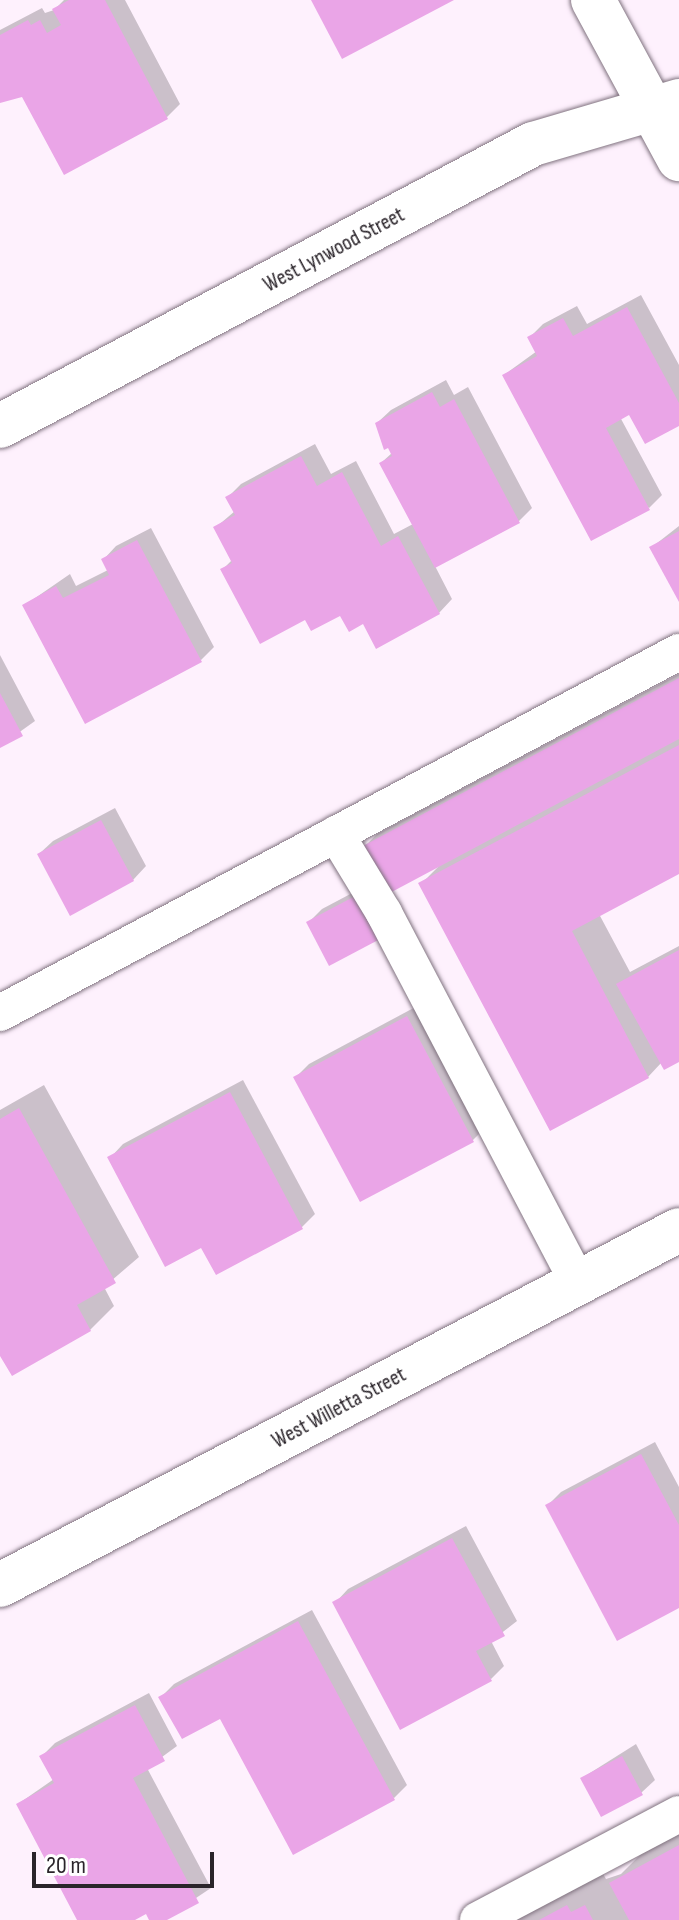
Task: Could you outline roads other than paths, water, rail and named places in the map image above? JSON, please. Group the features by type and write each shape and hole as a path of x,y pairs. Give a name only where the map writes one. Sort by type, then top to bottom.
{"street":[{"path":"593,0 666,104 679,159"},
{"name":"West Lynwood Street","path":"0,426 533,144 666,104"},
{"name":"West Willetta Street","path":"0,1585 679,1230"}],"lane":[{"path":"0,1013 679,652"},
{"path":"336,834 384,913 578,1283"},
{"path":"478,1920 679,1814"}]}
